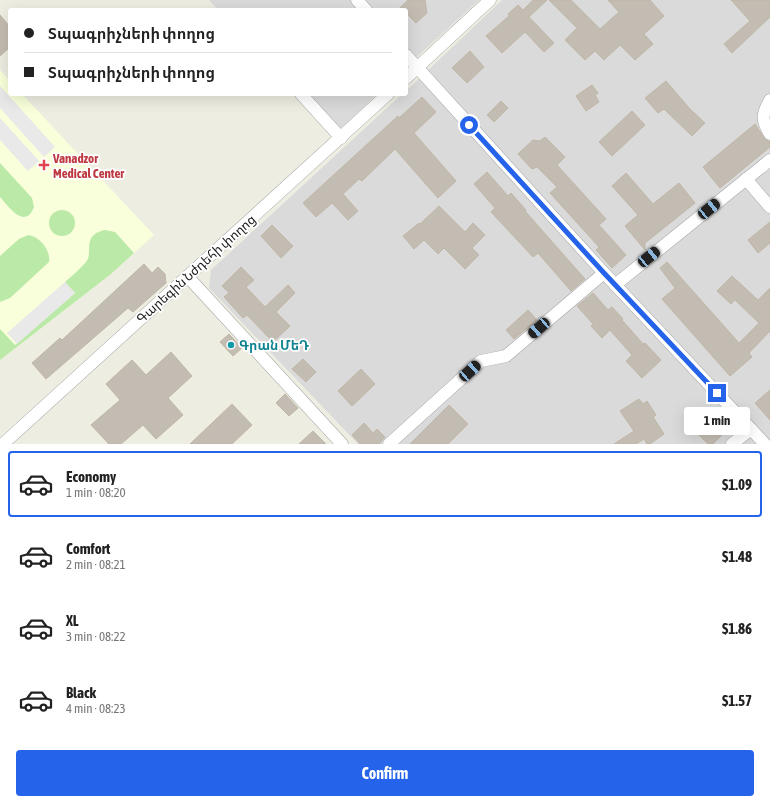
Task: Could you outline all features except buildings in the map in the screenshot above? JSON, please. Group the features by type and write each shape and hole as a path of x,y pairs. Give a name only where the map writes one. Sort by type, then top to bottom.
{"street":[{"path":"357,0 364,8"},
{"path":"408,76 490,0"},
{"path":"408,57 604,273 765,444"},
{"path":"303,96 341,138"},
{"name":"Գարեգին Նժդեհի փողոց","path":"3,444 386,96"},
{"path":"770,100 763,117 763,123 770,134"},
{"path":"615,284 770,160"},
{"path":"746,179 770,207"},
{"path":"389,444 482,361 506,356 604,273"},
{"path":"188,277 342,444"},
{"path":"732,444 751,429"}],"shaded area":[{"path":"209,0 479,0 408,65 408,8 216,8"},
{"path":"502,0 770,0 770,444 358,444 209,288 211,270 400,96 408,96 408,89"},
{"name":"Vanadzor Medical Center","path":"0,70 8,79 8,96 24,96 154,235 111,274 0,360"},
{"path":"0,86 55,147 44,157 0,108"},
{"path":"295,96 375,96 341,128 322,126"},
{"path":"0,118 39,161 28,171 0,140"},
{"path":"65,282 75,293 17,344 7,333"}],"green space":[{"path":"0,163 32,198 34,207 30,214 26,217 22,217 12,211 0,197"},
{"path":"62,210 71,214 75,223 71,232 62,236 53,232 49,223 53,214"},
{"path":"105,230 115,232 134,253 111,274 0,360 0,329 15,345 75,293 65,282 86,262 93,236 98,232"},
{"path":"28,235 36,238 43,244 48,253 49,262 10,298 0,302 0,256 19,239"}],"place":[{"name":"Vanadzor Medical Center","path":"44,165"},
{"name":"Գրան ՄեԴ","path":"231,345"}],"route":[{"path":"469,125 604,273 717,393"}]}
